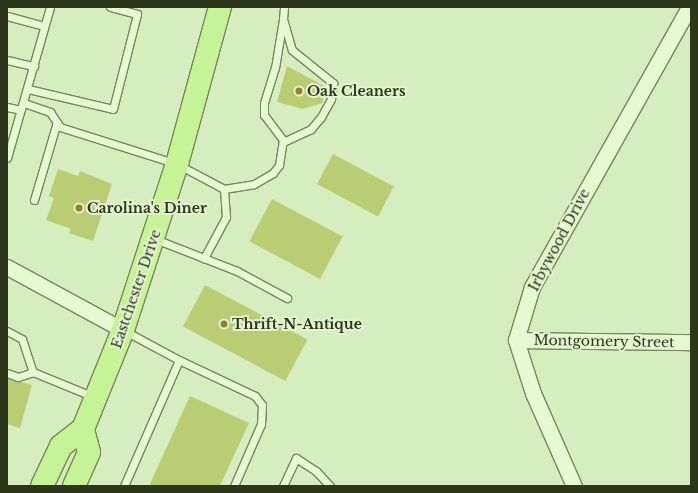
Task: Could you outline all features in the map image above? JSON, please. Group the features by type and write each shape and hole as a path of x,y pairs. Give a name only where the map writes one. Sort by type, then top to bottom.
{"main road":[{"name":"Eastchester Drive","path":"42,486 61,446 83,429 123,330 177,164 220,7"},
{"path":"74,486 89,452 83,429"}],"street":[{"name":"Irbywood Drive","path":"516,340 532,287 689,7"},
{"path":"7,267 123,330"},
{"name":"Montgomery Street","path":"516,340 691,342"},
{"path":"516,340 533,393 574,486"}],"lane":[{"path":"8,154 28,89 50,7"},
{"path":"28,89 113,109 137,14 110,7"},
{"path":"7,107 22,107 50,112 60,127 177,164 224,189 254,184 273,173 279,165 283,142 279,132 264,115 264,103 275,68 284,7"},
{"path":"7,16 44,26"},
{"path":"283,19 292,50 333,83 331,99 322,117 311,129 283,142"},
{"path":"7,60 34,66"},
{"path":"34,200 57,122"},
{"path":"204,258 226,217 224,189"},
{"path":"153,238 237,271 287,298"},
{"path":"123,330 179,360 255,396 262,405 261,424 234,486"},
{"path":"7,331 22,339 33,372"},
{"path":"124,486 179,360"},
{"path":"7,373 18,377 33,372 96,398"},
{"path":"283,486 296,458 316,471 330,486"}],"building":[{"path":"287,66 326,87 322,103 302,109 277,102"},
{"path":"333,154 394,186 378,216 317,184"},
{"path":"58,169 78,176 80,171 112,184 93,241 69,233 71,229 46,220 54,198 49,196"},
{"path":"272,199 343,237 320,279 249,241"},
{"path":"205,285 307,339 285,381 183,326"},
{"path":"7,378 32,385 20,428 7,424"},
{"path":"190,396 249,423 220,486 149,486"}],"place":[{"name":"Oak Cleaners","path":"299,91"},
{"name":"Carolina's Diner","path":"79,208"},
{"name":"Thrift-N-Antique","path":"224,324"}]}
